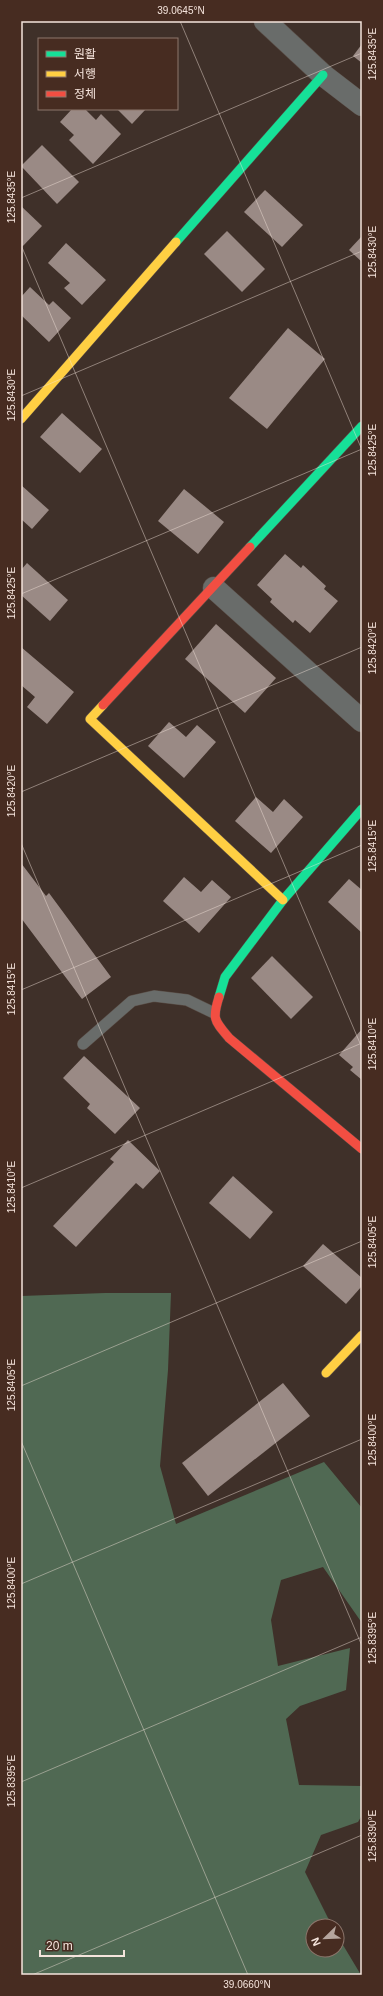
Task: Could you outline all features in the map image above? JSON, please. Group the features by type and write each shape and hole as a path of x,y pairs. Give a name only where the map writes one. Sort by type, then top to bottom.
{"street":[{"path":"265,21 323,75 362,105"},
{"path":"21,419 323,75"},
{"path":"283,900 90,719 214,588 362,426"},
{"path":"214,588 362,721"},
{"path":"362,809 283,900 225,977 214,1013 219,1026 230,1038 362,1149"},
{"path":"326,1373 362,1335"}],"lane":[{"path":"83,1044 132,1001 154,996 187,1000 214,1013"}],"green space":[{"path":"105,1293 171,1293 168,1370 160,1466 176,1524 324,1462 362,1508 362,1623 323,1567 281,1580 271,1620 278,1666 350,1648 346,1690 300,1706 286,1719 299,1785 362,1786 362,1815 358,1822 321,1835 305,1872 328,1918 305,1918 305,1958 345,1958 345,1948 361,1975 21,1975 21,1296"}],"building":[{"path":"362,44 362,63 353,56"},
{"path":"71,110 86,110 96,120 101,114 121,134 93,164 69,140 74,135 60,122"},
{"path":"118,110 145,110 132,124"},
{"path":"42,145 79,182 57,204 21,166"},
{"path":"265,190 303,225 282,247 244,212"},
{"path":"21,206 42,226 22,247 21,246"},
{"path":"227,231 265,269 242,292 204,254"},
{"path":"362,236 362,262 349,250"},
{"path":"66,243 106,280 82,305 64,288 70,283 48,263"},
{"path":"30,287 49,305 53,301 71,318 49,342 21,315 21,297"},
{"path":"288,328 325,359 267,429 229,398"},
{"path":"62,413 102,449 80,473 40,437"},
{"path":"21,485 49,510 32,529 21,519"},
{"path":"184,489 224,522 198,554 158,521"},
{"path":"285,554 301,568 303,565 326,586 324,589 338,601 310,633 295,620 293,623 270,602 272,599 257,585"},
{"path":"27,563 68,600 50,621 21,595 21,570"},
{"path":"216,624 276,678 245,713 185,659"},
{"path":"21,647 74,692 47,724 27,707 35,697 21,685"},
{"path":"169,722 186,737 197,725 216,742 184,778 148,746"},
{"path":"256,797 273,812 284,799 303,817 271,853 235,821"},
{"path":"21,863 46,896 49,893 111,977 82,999 21,918"},
{"path":"184,877 201,892 212,880 231,897 199,933 163,901"},
{"path":"349,879 362,890 362,933 328,902"},
{"path":"272,956 313,997 291,1019 251,978"},
{"path":"362,1029 362,1080 350,1070 353,1067 339,1055"},
{"path":"84,1056 140,1108 115,1134 87,1108 90,1104 63,1078"},
{"path":"128,1140 160,1171 143,1189 136,1183 76,1247 53,1226 114,1162 110,1159"},
{"path":"233,1176 273,1212 250,1239 209,1203"},
{"path":"323,1244 362,1278 362,1286 346,1304 303,1266"},
{"path":"283,1383 310,1416 208,1496 182,1463"}],"traffic: fast":[{"path":"176,242 323,75"},
{"path":"250,547 362,426"},
{"path":"219,997 225,977 283,900 362,809"}],"traffic: slow":[{"path":"21,419 176,242"},
{"path":"103,705 90,719 283,900"},
{"path":"326,1373 362,1335"}],"traffic: jam":[{"path":"103,705 250,547"},
{"path":"219,997 215,1015 217,1023 229,1038 362,1149"}]}
